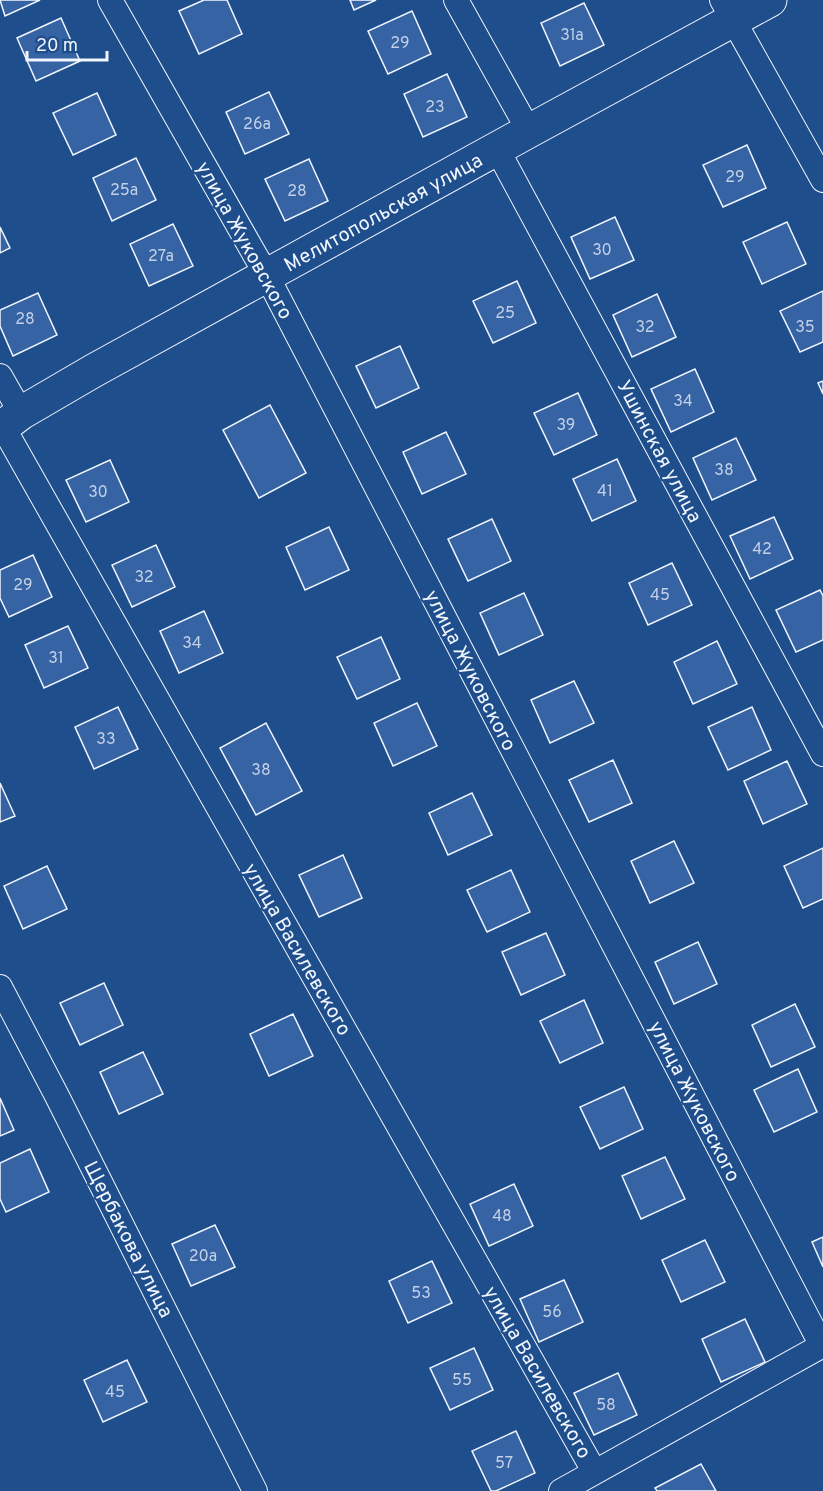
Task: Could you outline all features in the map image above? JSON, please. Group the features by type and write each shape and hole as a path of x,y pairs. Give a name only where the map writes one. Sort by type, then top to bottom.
{"street":[{"name":"улица Жуковского","path":"110,0 267,276 823,1345"},
{"path":"456,0 529,130"},
{"name":"Мелитопольская улица","path":"8,423 93,371 497,149 728,10 770,0"},
{"path":"728,10 823,180"},
{"name":"Ушинская улица","path":"497,149 823,754"},
{"name":"улица Василевского","path":"0,376 8,423 594,1471"},
{"name":"Щербакова улица","path":"0,987 63,1106 255,1491"},
{"path":"561,1491 823,1345"}],"building":[{"path":"0,0 40,0 5,16"},
{"path":"204,0 227,0 242,34 199,54 179,11"},
{"path":"350,0 376,0 354,10"},
{"path":"584,3 604,45 560,66 541,23"},
{"path":"412,11 431,54 388,74 368,31"},
{"path":"61,18 80,61 36,81 17,38"},
{"path":"447,74 467,117 423,137 404,94"},
{"path":"269,92 289,134 245,154 226,112"},
{"path":"97,93 116,135 73,155 53,113"},
{"path":"747,145 766,188 723,207 703,165"},
{"path":"136,158 156,200 112,221 93,178"},
{"path":"309,159 328,201 285,221 265,179"},
{"path":"615,217 634,260 590,279 571,237"},
{"path":"787,222 806,264 762,284 743,242"},
{"path":"173,224 193,266 149,286 130,244"},
{"path":"0,227 10,248 0,253"},
{"path":"517,281 536,323 493,343 473,301"},
{"path":"823,291 823,342 800,352 780,311"},
{"path":"38,293 57,335 13,356 0,326 0,310"},
{"path":"657,294 676,337 632,357 613,315"},
{"path":"400,346 419,388 376,408 356,366"},
{"path":"695,369 714,412 671,432 651,389"},
{"path":"823,381 823,394 818,383"},
{"path":"578,393 597,435 554,455 534,413"},
{"path":"270,405 306,473 259,498 223,430"},
{"path":"446,432 466,474 422,494 403,452"},
{"path":"736,438 756,480 712,500 693,458"},
{"path":"617,459 636,501 592,521 573,479"},
{"path":"110,460 129,502 86,522 66,480"},
{"path":"774,517 793,559 750,579 730,536"},
{"path":"492,519 511,561 468,581 448,539"},
{"path":"329,527 349,570 305,590 286,547"},
{"path":"156,545 175,587 132,607 112,565"},
{"path":"33,555 52,597 9,617 0,598 0,570"},
{"path":"672,563 692,605 648,625 629,583"},
{"path":"820,590 823,596 823,640 796,652 776,610"},
{"path":"524,593 543,635 499,655 480,613"},
{"path":"204,611 223,653 179,673 160,631"},
{"path":"68,626 88,668 44,688 25,645"},
{"path":"381,637 400,679 357,699 337,657"},
{"path":"717,641 737,684 693,704 674,662"},
{"path":"574,681 594,723 550,743 531,700"},
{"path":"417,703 437,746 393,766 374,723"},
{"path":"118,707 138,749 94,769 75,727"},
{"path":"752,707 771,750 728,770 708,727"},
{"path":"266,723 302,791 256,815 220,748"},
{"path":"613,760 632,803 589,822 569,780"},
{"path":"787,761 807,804 763,824 744,781"},
{"path":"0,783 15,816 0,822"},
{"path":"472,793 492,835 448,855 429,813"},
{"path":"674,841 694,883 650,903 631,861"},
{"path":"823,848 823,899 803,908 784,866"},
{"path":"343,855 362,898 319,917 299,875"},
{"path":"47,866 67,909 23,929 4,886"},
{"path":"511,870 530,912 487,932 467,890"},
{"path":"546,933 565,975 521,995 502,952"},
{"path":"698,942 717,984 674,1004 655,962"},
{"path":"104,983 123,1025 80,1045 60,1003"},
{"path":"584,1000 603,1043 560,1063 540,1021"},
{"path":"795,1004 815,1047 771,1067 752,1025"},
{"path":"293,1014 313,1056 269,1076 250,1034"},
{"path":"143,1052 163,1094 119,1114 100,1072"},
{"path":"798,1069 817,1112 774,1132 754,1090"},
{"path":"624,1087 643,1129 600,1149 580,1107"},
{"path":"0,1098 14,1130 0,1136"},
{"path":"30,1149 49,1192 6,1212 0,1199 0,1163"},
{"path":"665,1157 685,1199 641,1219 622,1176"},
{"path":"514,1184 533,1226 489,1246 470,1204"},
{"path":"215,1225 235,1267 191,1286 172,1244"},
{"path":"823,1237 823,1267 812,1242"},
{"path":"705,1240 725,1282 681,1302 662,1260"},
{"path":"432,1261 452,1303 408,1323 389,1281"},
{"path":"564,1280 583,1322 539,1342 520,1299"},
{"path":"745,1319 765,1362 721,1382 702,1339"},
{"path":"474,1348 493,1390 450,1410 430,1368"},
{"path":"127,1360 147,1402 103,1422 84,1380"},
{"path":"618,1373 637,1415 594,1435 574,1393"},
{"path":"516,1431 535,1473 496,1491 491,1491 472,1451"},
{"path":"701,1464 716,1491 657,1491 655,1488"}]}
